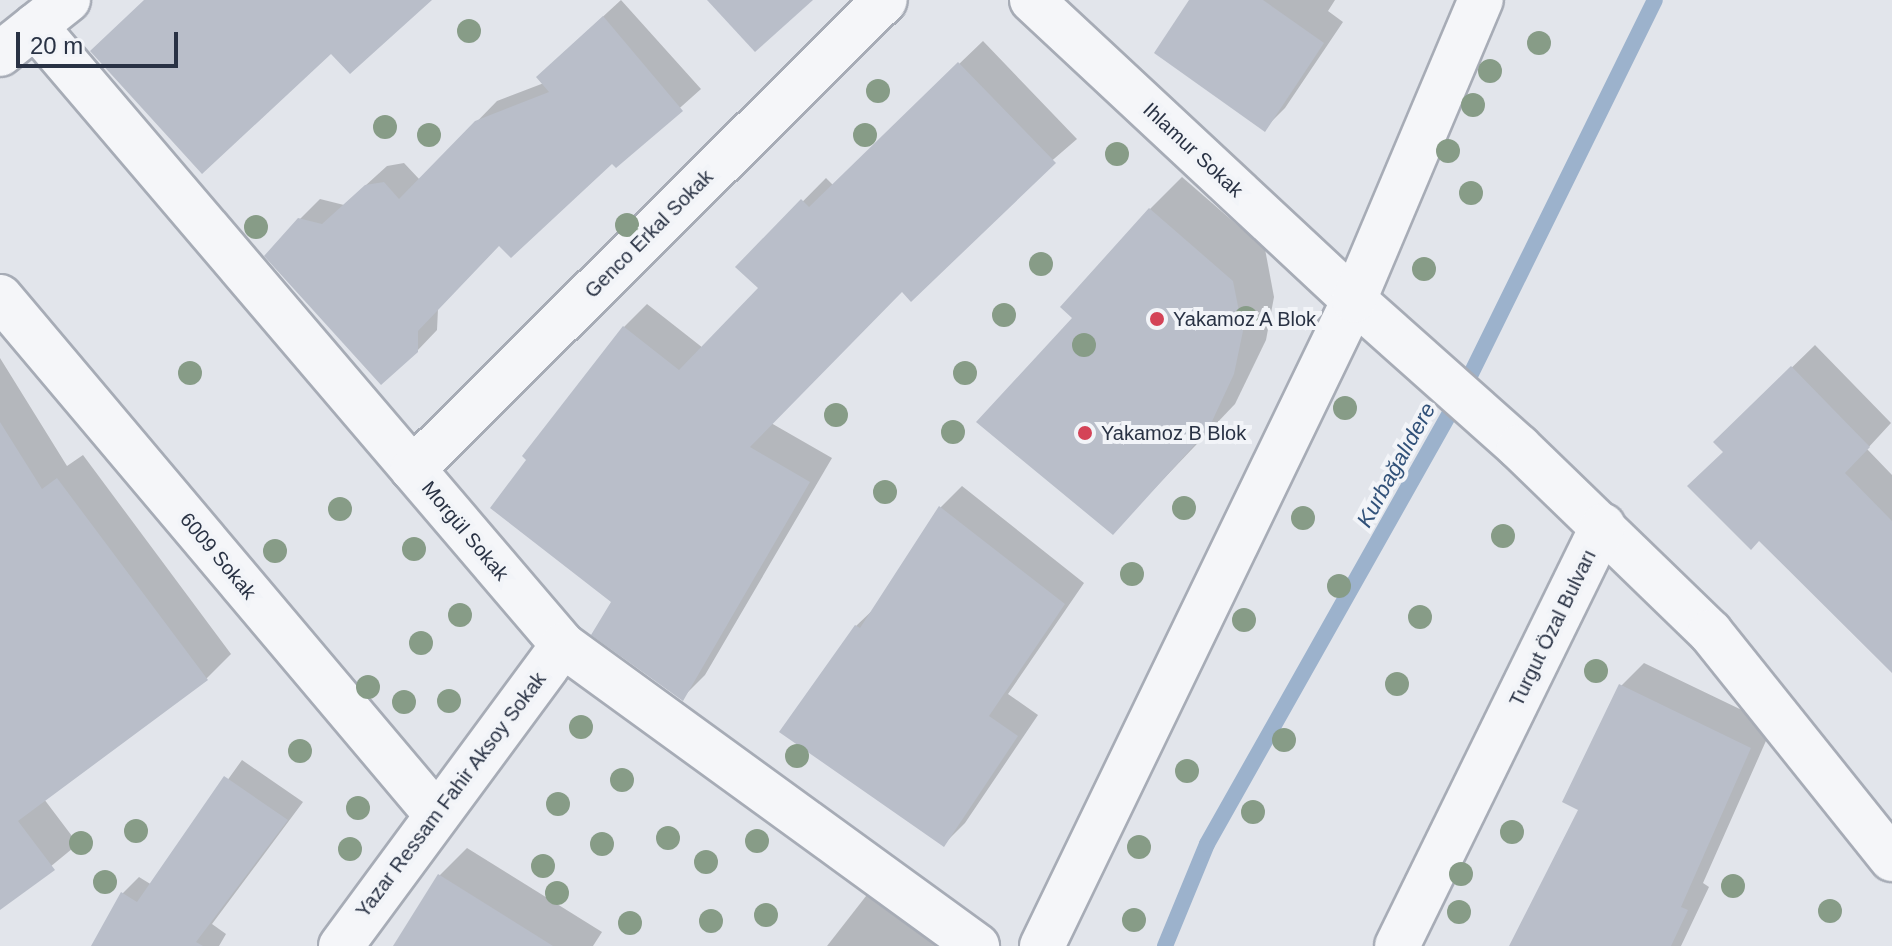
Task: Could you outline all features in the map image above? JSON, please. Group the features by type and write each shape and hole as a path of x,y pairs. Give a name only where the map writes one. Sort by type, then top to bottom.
{"street":[{"name":"Genco Erkal Sokak","path":"413,469 885,0"},
{"name":"Ihlamur Sokak","path":"1032,0 1354,300"},
{"path":"1042,946 1354,300 1481,0"},
{"name":"Morgül Sokak","path":"52,13 413,469 563,645 977,946"},
{"path":"0,54 52,13"},
{"name":"6009 Sokak","path":"0,297 436,814"},
{"name":"Turgut Özal Bulvarı","path":"1354,300 1603,526 1397,946"},
{"path":"1603,526 1710,632 1892,859"},
{"name":"Yazar Ressam Fahir Aksoy Sokak","path":"341,946 563,645"}],"building":[{"path":"144,0 432,0 350,74 331,54 202,174 90,51"},
{"path":"707,0 813,0 755,52"},
{"path":"1189,0 1263,0 1324,43 1265,132 1154,53"},
{"path":"603,16 683,111 616,168 612,164 511,258 499,246 418,331 418,352 381,385 264,256 298,218 322,224 365,185 384,182 399,199 475,121 549,92 536,77"},
{"path":"958,62 1056,163 911,302 902,292 750,447 810,482 683,701 591,635 611,602 490,508 526,460 522,456 623,326 679,370 758,288 735,267 801,199 809,207"},
{"path":"1149,208 1233,281 1243,331 1234,374 1208,430 1113,535 976,422 1072,318 1060,307"},
{"path":"1791,366 1870,447 1845,473 1892,521 1892,673 1759,541 1751,550 1687,486 1723,452 1713,442"},
{"path":"0,422 42,489 57,478 208,680 18,821 55,870 0,910"},
{"path":"939,506 1065,604 989,716 1018,736 944,847 779,732 855,625 860,628"},
{"path":"1619,684 1751,748 1681,907 1688,910 1671,946 1509,946 1578,810 1562,802"},
{"path":"224,776 288,820 196,942 203,946 91,946 121,892 137,902"},
{"path":"438,874 553,946 393,946"}],"waterway":[{"name":"Kurbağalıdere","path":"1165,946 1207,844 1464,388 1655,0"}],"place":[{"name":"Yakamoz A Blok","path":"1157,319"},
{"name":"Yakamoz B Blok","path":"1085,433"}]}
